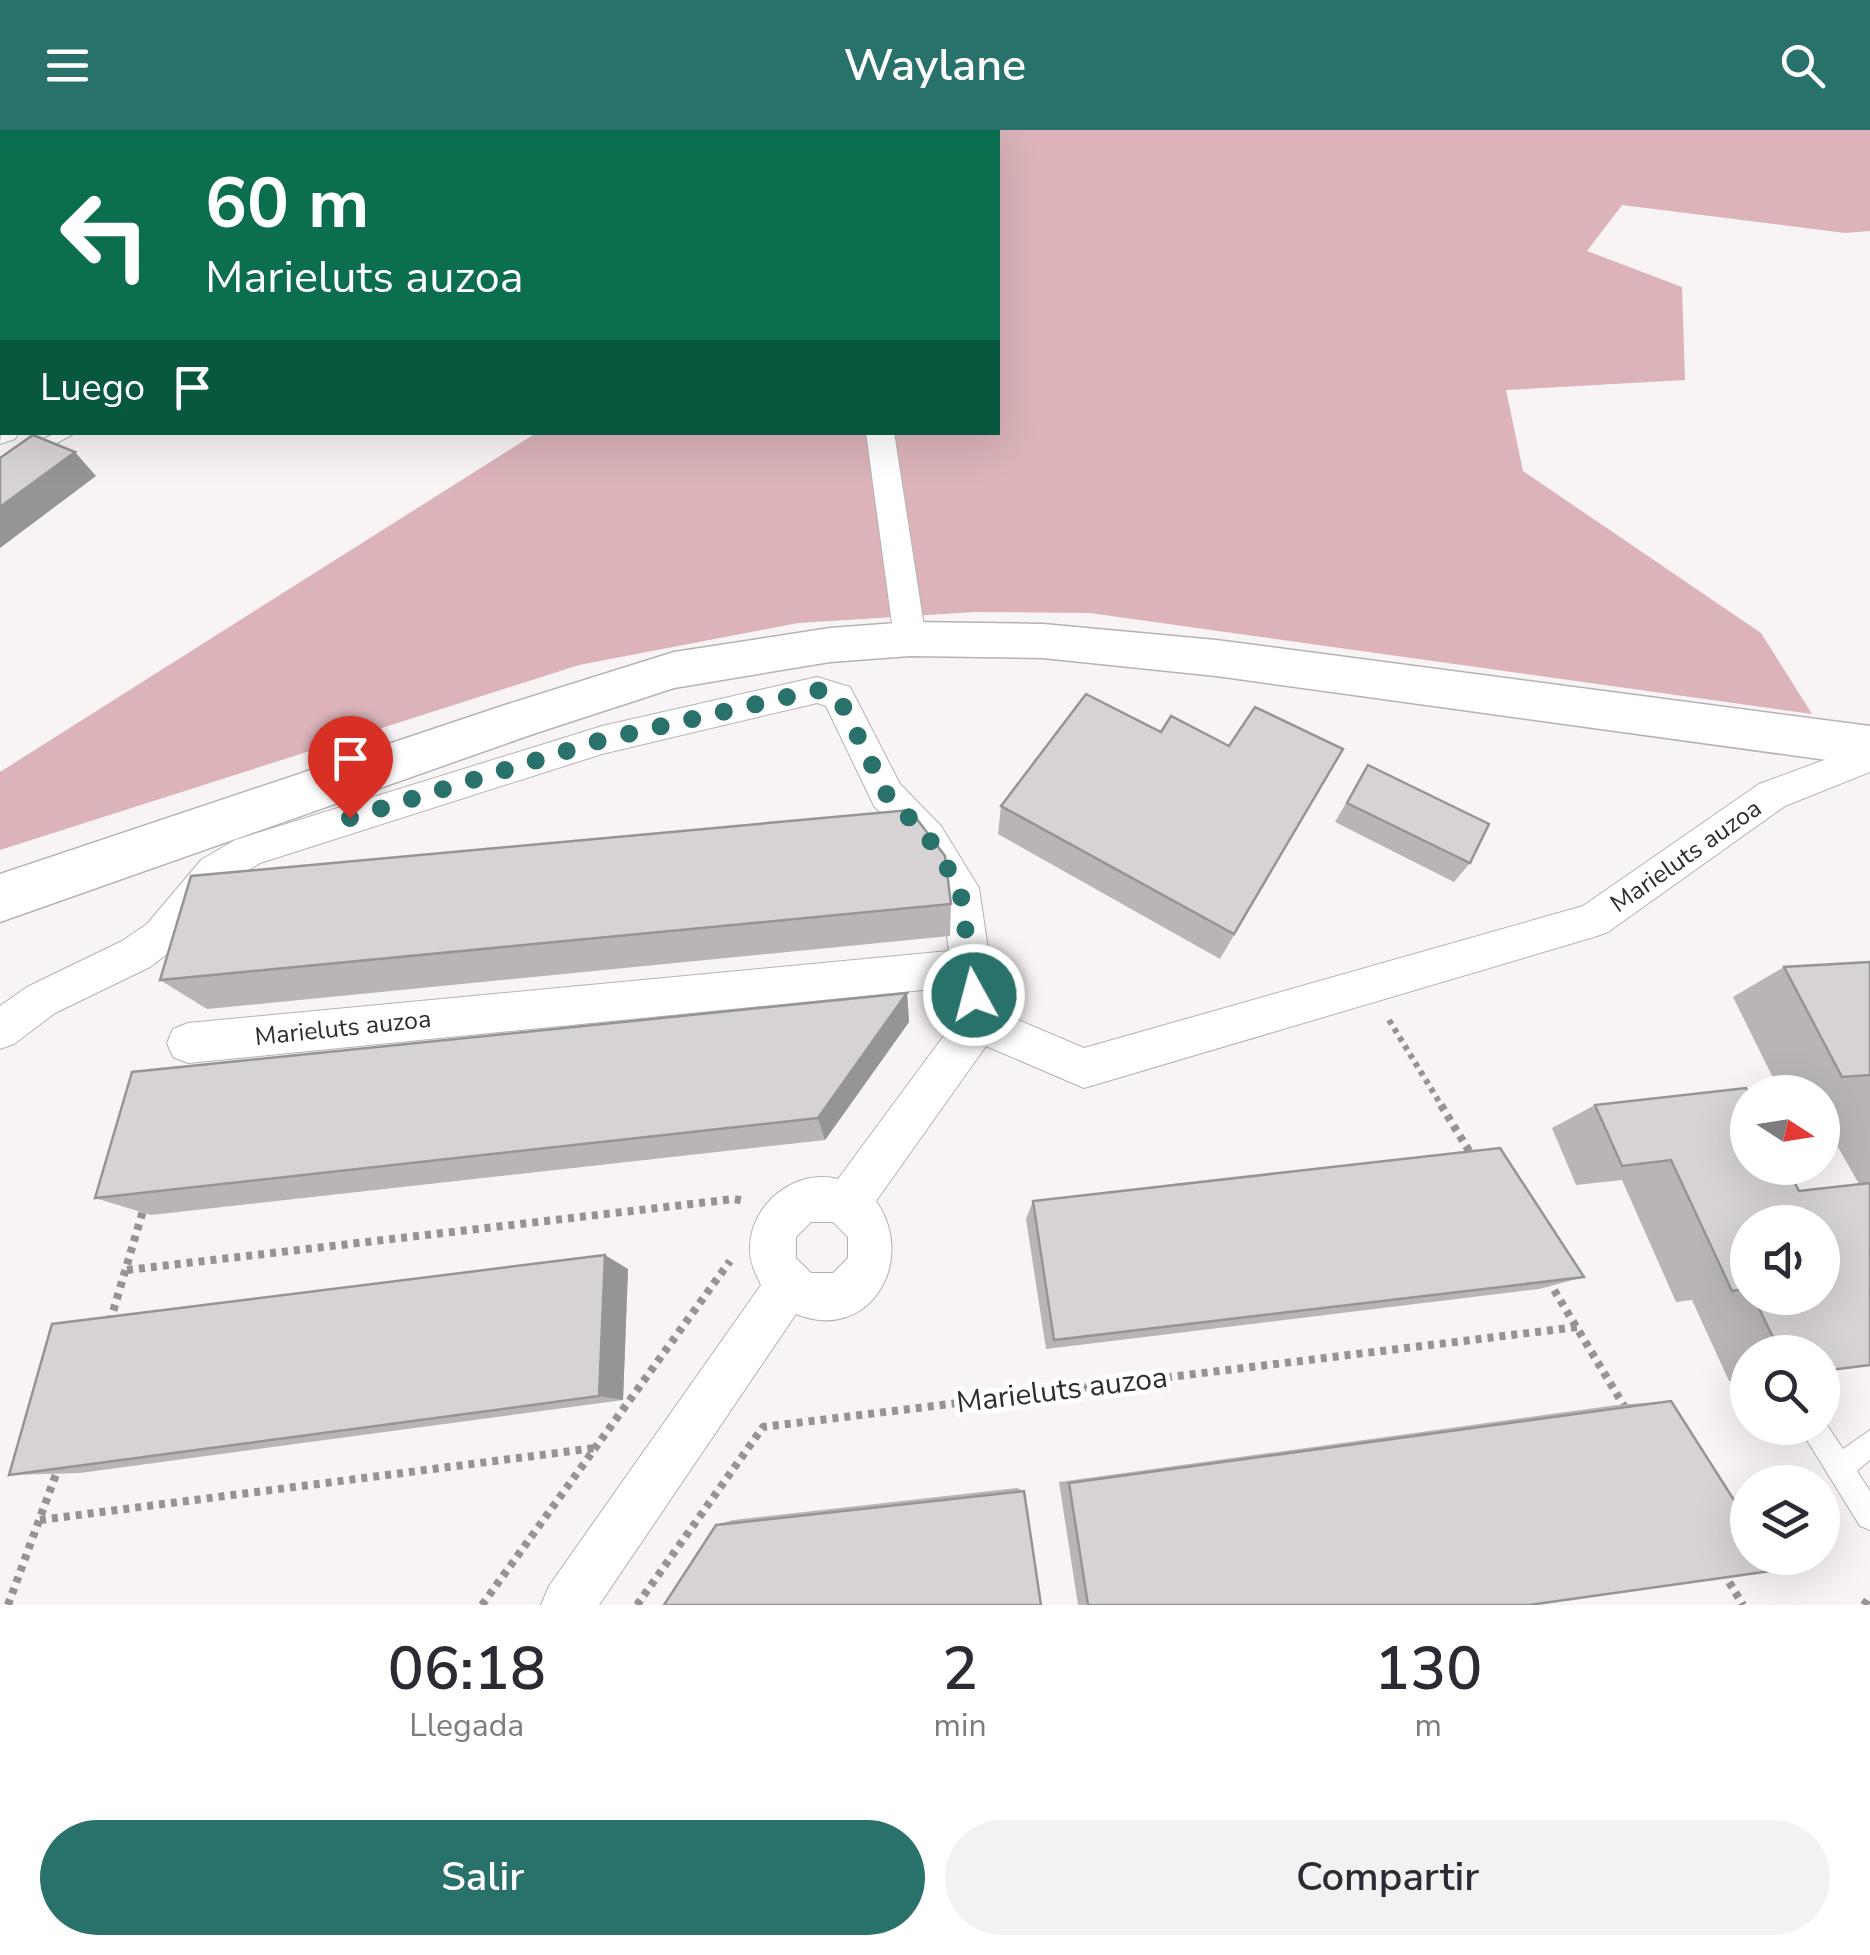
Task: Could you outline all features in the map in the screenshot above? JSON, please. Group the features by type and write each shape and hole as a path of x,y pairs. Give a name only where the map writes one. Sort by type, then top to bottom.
{"main road":[{"path":"0,898 522,718 674,670 765,652 910,639 1043,641 1216,658 1870,746"}],"street":[{"path":"880,435 910,639"},
{"path":"0,1030 41,1000 136,954 161,936 214,872 248,851 602,740 817,690 838,696 887,795 928,837 960,888 978,1023 848,1204"},
{"name":"Marieluts auzoa","path":"978,1023 1084,1068 1594,920 1772,795 1870,757"},
{"name":"Marieluts auzoa","path":"188,1043 970,967"},
{"path":"818,1198 848,1204 867,1225 871,1239 870,1255 856,1284 844,1293 814,1300 788,1287 773,1258 779,1225 790,1212 818,1198"},
{"path":"568,1605 788,1287"}],"lane":[{"path":"0,468 64,435"},
{"path":"1870,1443 1840,1468 1870,1516"}],"path":[{"path":"1367,986 1477,1164"},
{"path":"102,1342 128,1270 148,1195"},
{"path":"128,1270 734,1199 790,1212"},
{"path":"482,1605 734,1255"},
{"path":"1547,1278 1636,1425"},
{"name":"Marieluts auzoa","path":"637,1605 764,1427 1577,1326"},
{"path":"40,1520 596,1448"},
{"path":"8,1605 65,1449"},
{"path":"1714,1556 1743,1605"},
{"path":"1864,1605 1870,1596"}],"shaded area":[{"path":"1000,130 1870,130 1870,231 1845,233 1622,205 1587,251 1682,287 1685,380 1506,390 1523,471 1761,633 1812,714 1090,613 975,612 798,623 579,665 0,850 0,772 533,435 1000,435"}],"building":[{"path":"33,435 75,452 0,507 0,458"},
{"path":"1086,694 1161,732 1171,716 1229,746 1255,707 1343,749 1234,934 1001,806"},
{"path":"1368,765 1489,824 1470,863 1347,803"},
{"path":"910,810 945,856 951,904 160,980 191,876"},
{"path":"1870,962 1870,1075 1842,1077 1784,967"},
{"path":"907,993 818,1118 95,1198 132,1072"},
{"path":"1730,1090 1730,1185 1796,1185 1799,1191 1870,1183 1870,1365 1840,1369 1840,1335 1772,1335 1762,1315 1840,1315 1840,1205 1730,1205 1730,1287 1671,1160 1622,1166 1595,1105"},
{"path":"1500,1148 1584,1277 1054,1340 1033,1201"},
{"path":"605,1255 599,1396 9,1475 52,1324"},
{"path":"1671,1401 1730,1494 1730,1575 1742,1575 1529,1605 1088,1605 1069,1483"},
{"path":"1024,1491 1041,1605 664,1605 716,1525"}],"route":[{"path":"350,818 602,740 817,690 838,696 887,795 928,837 960,888 974,995"}]}
